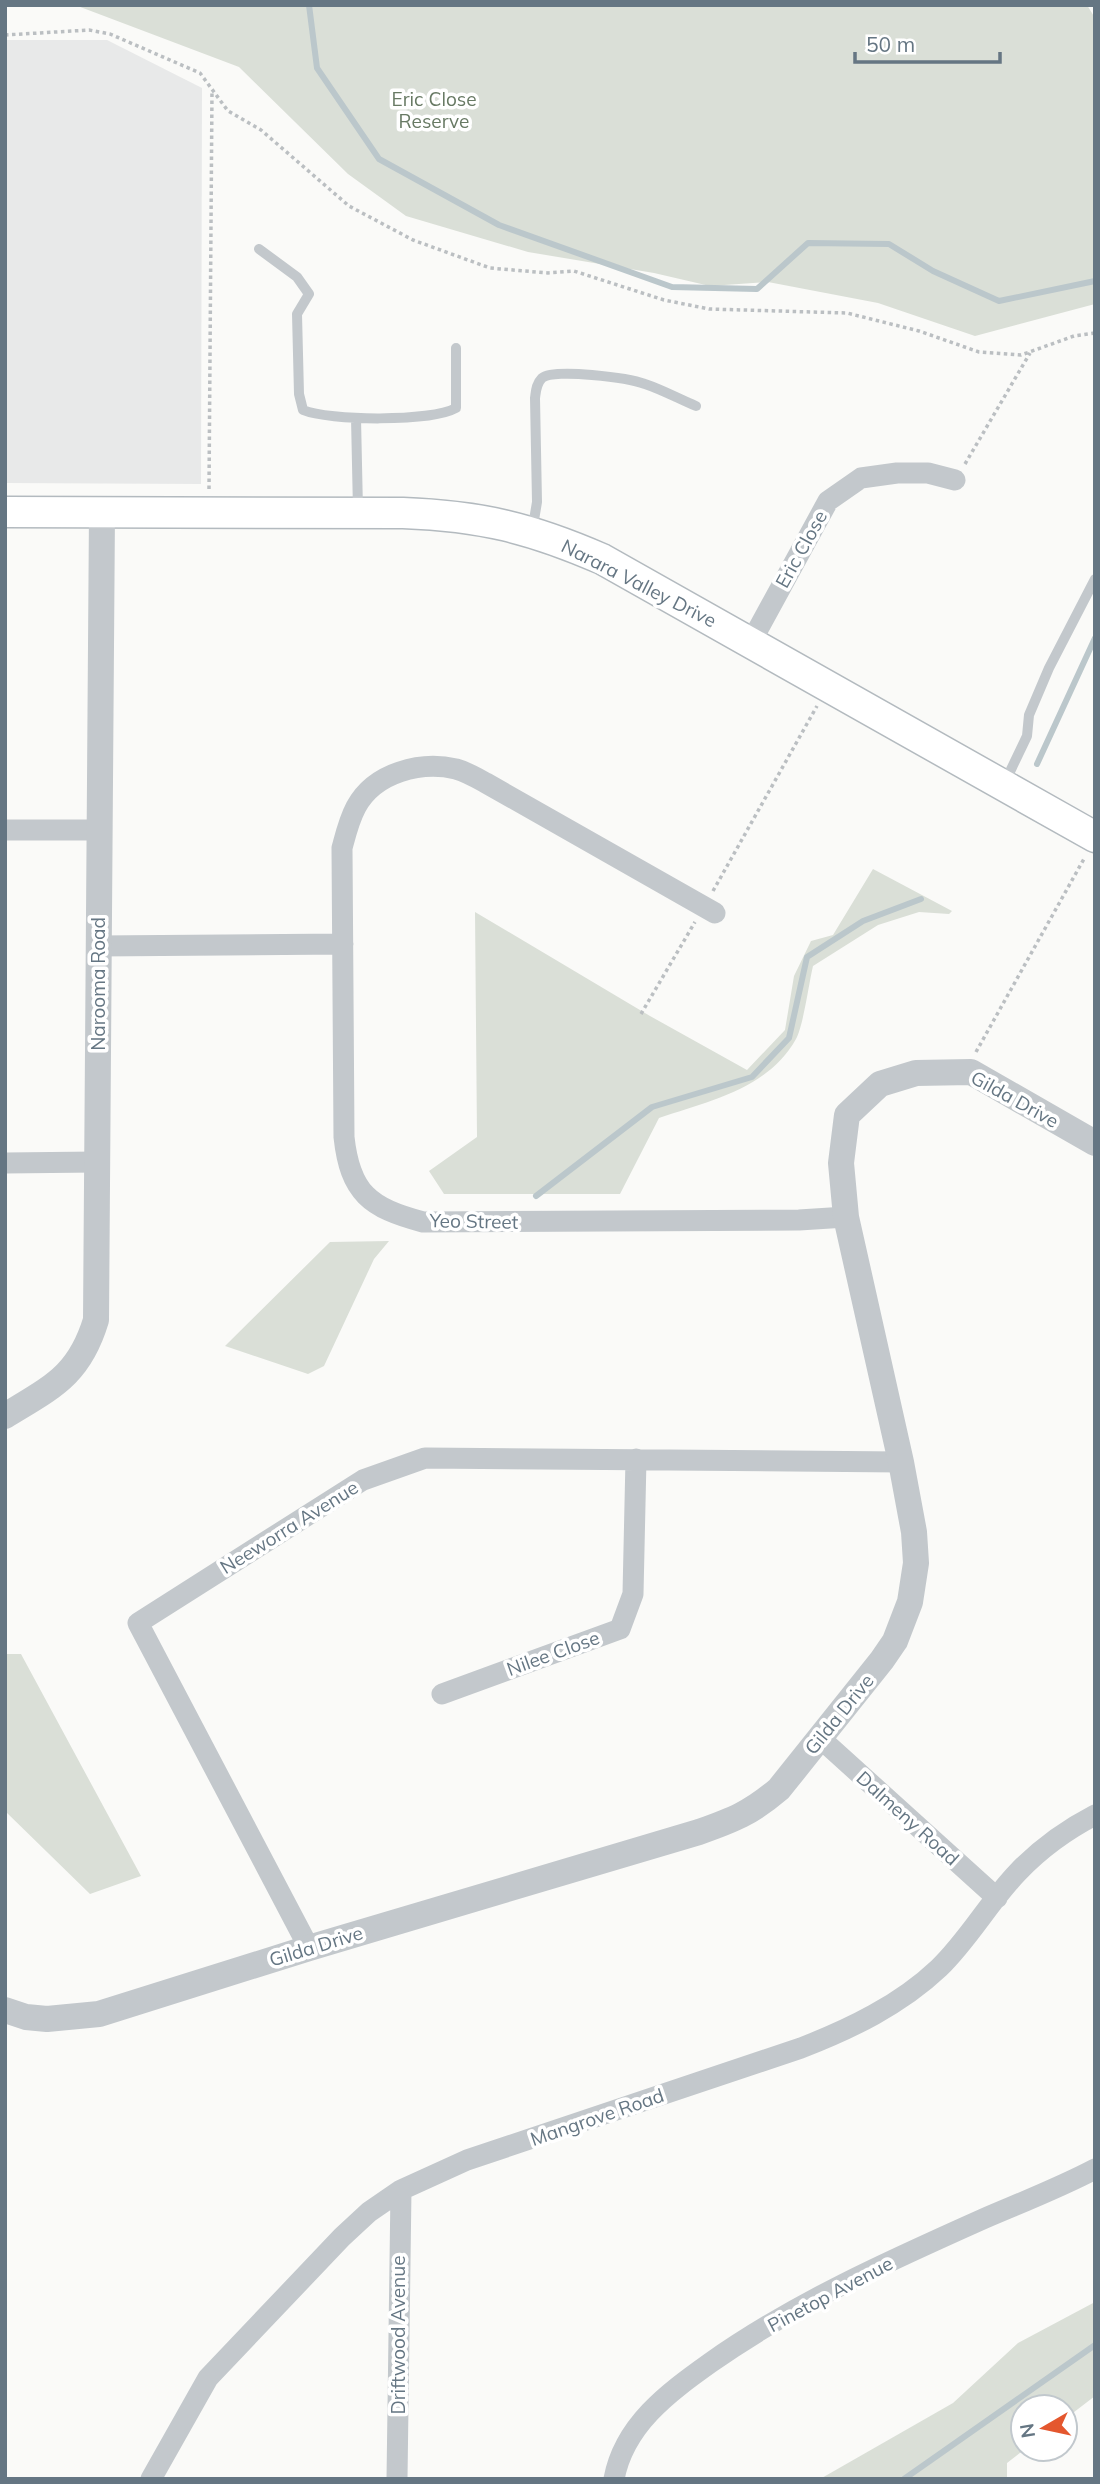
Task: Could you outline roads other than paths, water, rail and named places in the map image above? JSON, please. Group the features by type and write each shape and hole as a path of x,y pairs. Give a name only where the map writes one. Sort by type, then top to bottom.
{"main road":[{"name":"Narara Valley Drive","path":"5,512 448,515 489,521 532,532 602,559 751,642 1004,785 1091,845"}],"street":[{"name":"Eric Close","path":"751,642 828,501 861,478 897,472 928,473 951,479"},
{"name":"Narooma Road","path":"5,1416 44,1393 72,1370 91,1338 98,1301 102,511"},
{"name":"Yeo Street","path":"710,910 460,770 425,767 405,770 384,779 358,804 348,824 342,848 344,1111 347,1158 352,1177 359,1189 384,1208 423,1222 799,1220 846,1217"},
{"path":"5,830 99,830"},
{"path":"98,946 343,944"},
{"name":"Gilda Drive","path":"5,2010 26,2017 47,2019 99,2014 741,1817 760,1806 779,1789 883,1660 895,1641 910,1602 916,1563 914,1532 901,1462 846,1217 841,1163 847,1115 880,1084 916,1073 971,1072 1095,1143"},
{"path":"5,1163 97,1162"},
{"name":"Neeworra Avenue","path":"309,1948 138,1623 363,1480 425,1458 901,1462"},
{"name":"Nilee Close","path":"442,1694 620,1629 632,1594 636,1459"},
{"name":"Dalmeny Road","path":"820,1738 997,1898"},
{"name":"Mangrove Road","path":"151,2479 208,2378 369,2212 401,2190 467,2161 801,2048 842,2031 888,2007 938,1969 1016,1874 1042,1849 1095,1815"},
{"name":"Pinetop Avenue","path":"614,2479 628,2440 646,2415 676,2387 734,2346 828,2290 1095,2169"},
{"name":"Driftwood Avenue","path":"397,2479 401,2190"}],"lane":[{"path":"260,249 297,277 309,294 297,314 299,394 303,410 312,414 356,418 436,415 456,408 456,348"},
{"path":"532,532 537,502 535,398 536,387 541,379 550,374 571,373 643,383 696,406"},
{"path":"356,418 358,513"},
{"path":"1004,785 1027,736 1029,715 1049,668 1095,579"}],"waterway":[{"path":"309,5 317,68 379,159 499,225 672,287 757,289 808,243 889,244 933,271 999,301 1095,281"},
{"path":"1037,764 1095,638"},
{"path":"536,1196 652,1107 752,1077 789,1038 807,957 863,921 921,899"},
{"path":"904,2479 1095,2345"}],"park label":[{"name":"Eric Close Reserve","path":"434,110"}]}
